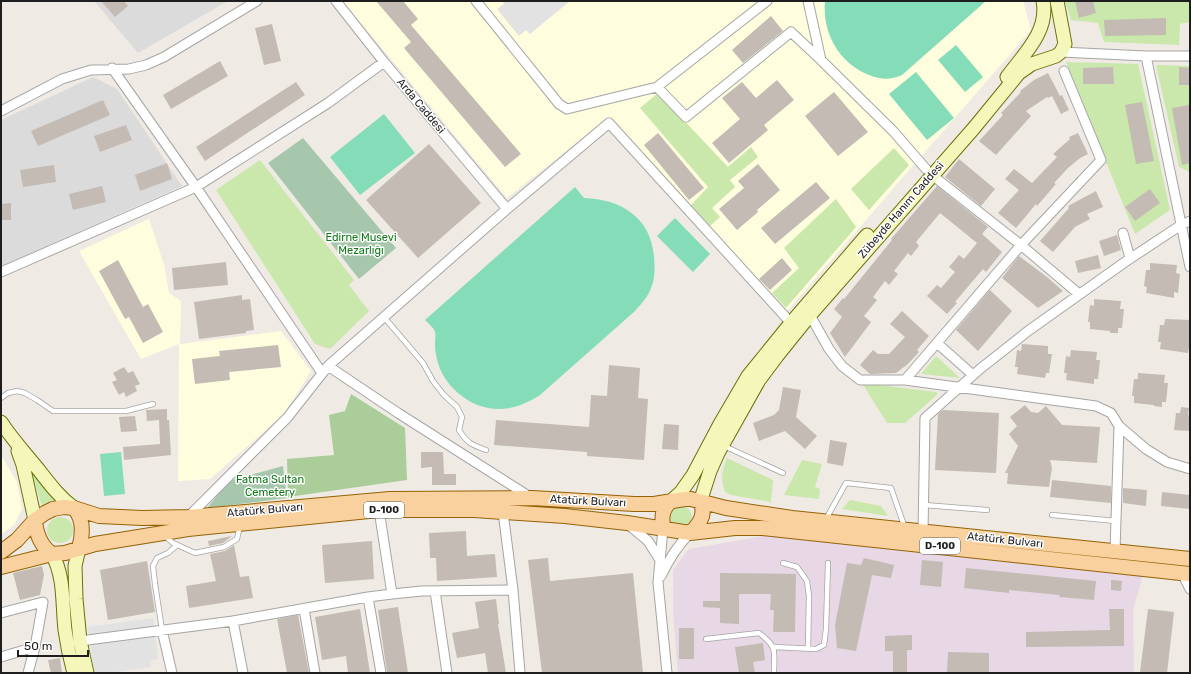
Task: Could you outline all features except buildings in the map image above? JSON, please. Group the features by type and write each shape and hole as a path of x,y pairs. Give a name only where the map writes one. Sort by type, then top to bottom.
{"main road":[{"name":"Zübeyde Hanım Caddesi","path":"700,502 710,471 722,445 759,380 810,315 996,92 1034,41 1040,30 1043,19 1043,1"},
{"path":"1057,1 1065,44 1061,52"},
{"path":"1034,41 1038,52 1045,59"},
{"name":"Zübeyde Hanım Caddesi","path":"671,501 681,492 693,475 748,376 791,323 929,172 974,128 1019,73 1032,64 1056,56 1061,52"},
{"path":"1,422 12,438 62,499 78,513 82,535 75,566 73,641 74,673"},
{"path":"12,438 23,465 37,530 46,549 52,554 58,566 73,641 87,673"},
{"name":"Atatürk Bulvarı","path":"1,552 17,540 35,520 53,509 64,507 74,508 99,516 130,518 188,517 390,499 532,498 634,504 654,504 685,499 726,508 825,521 1190,559"},
{"path":"663,529 663,510 671,501"},
{"path":"690,533 700,522 702,512 700,502"},
{"name":"Atatürk Bulvarı","path":"1,567 52,554 65,553 95,544 240,524 379,510 503,512 565,516 627,523 690,533 735,528 762,528 1186,573"}],"street":[{"path":"1,111 62,79 91,70 112,68 129,69 146,65 164,57 257,1"},
{"name":"Arda Caddesi","path":"336,1 384,62 507,209"},
{"path":"476,1 559,104 567,109 657,87 767,1"},
{"path":"808,1 821,60"},
{"path":"657,87 686,118 791,32 894,132 929,172 1079,294"},
{"name":"Zübeyde Hanım Caddesi","path":"1061,52 1146,56 1190,56"},
{"path":"1146,56 1190,267"},
{"path":"1,272 196,187 328,103 384,62"},
{"path":"112,68 325,370 398,413 532,498"},
{"path":"905,380 1020,245 1101,160 1064,72"},
{"path":"188,517 287,418 325,370 507,209 608,123 791,323"},
{"path":"923,532 925,418 973,375 1028,331 1130,258 1181,225 1190,221"},
{"path":"1123,233 1130,258"},
{"path":"810,315 829,349 842,366 860,380 905,380 1096,406 1111,413 1119,426 1146,449 1167,462 1190,469"},
{"path":"937,343 973,375"},
{"path":"1115,551 1119,426"},
{"path":"379,510 392,594"},
{"path":"503,512 513,590 520,673"},
{"path":"627,523 648,541 660,561"},
{"path":"663,529 658,582 667,673"},
{"path":"658,582 673,552 690,533"},
{"path":"1186,573 1190,589"},
{"path":"73,641 233,621 392,594 435,590 513,590"},
{"path":"435,590 447,673"},
{"path":"368,597 381,673"},
{"path":"1,613 43,602 35,647 28,673"},
{"path":"304,609 315,673"},
{"path":"233,621 243,673"},
{"path":"162,630 172,673"},
{"path":"1,657 35,647"}],"lane":[{"path":"384,317 424,364 433,381 443,394 457,406 462,417 459,430 465,439 473,445 486,450"},
{"path":"1,398 8,393 17,391 25,393 53,412 126,411 153,404"},
{"path":"722,445 783,473"},
{"path":"825,521 846,483 876,486 891,488 905,529"},
{"path":"924,505 987,510"},
{"path":"1052,515 1116,521"},
{"path":"162,534 177,546 195,554 224,547 237,539 240,524"},
{"path":"162,630 153,566 157,558 168,553 177,546"},
{"path":"783,563 798,567 807,580 809,596 808,649"},
{"path":"774,647 816,649 824,645 826,629 828,563"},
{"path":"706,639 759,633 774,647 774,673"}],"shaded area":[{"path":"94,1 228,1 138,53"},
{"path":"344,1 1023,1 1031,30 786,312 608,117 507,198"},
{"path":"502,1 570,1 530,34 526,30 519,36 497,9 504,4"},
{"path":"93,77 117,89 182,186 1,266 1,120"},
{"path":"149,219 164,265 169,293 181,301 180,344 281,331 311,371 284,414 210,479 178,481 179,344 141,359 79,251"},
{"path":"1,455 17,482 22,509 14,525 1,534"},
{"path":"770,535 1143,575 1133,610 1134,673 678,673 673,613 673,570 689,549"},
{"path":"153,618 158,659 150,660 151,667 109,673 94,673 88,627"}],"green space":[{"path":"825,1 986,1 902,75 894,78 882,79 858,70 841,55 835,46 826,24"},
{"path":"1065,1 1190,1 1190,22 1180,24 1179,45 1104,42 1098,23 1071,20"},
{"path":"956,45 983,77 965,92 938,60"},
{"path":"1066,62 1138,64 1170,210 1135,234"},
{"path":"1156,65 1190,66 1190,172 1179,167"},
{"path":"916,72 954,118 927,140 889,94"},
{"path":"658,93 728,167 751,147 758,157 730,180 735,187 712,208 720,217 710,226 691,205 708,187 640,108"},
{"path":"384,114 415,153 360,195 330,157"},
{"name":"Edirne Musevi Mezarlığı","path":"303,138 396,248 359,279 268,163"},
{"path":"894,148 909,165 869,210 851,189"},
{"path":"260,160 354,280 349,285 369,311 330,349 315,344 216,190"},
{"path":"575,187 584,198 598,199 622,207 632,213 641,222 652,244 654,258 655,270 650,291 635,311 540,395 530,401 509,408 488,408 478,405 458,393 444,376 436,357 435,332 425,320"},
{"path":"836,199 856,227 786,308 772,293 799,268 784,248"},
{"path":"675,218 710,254 693,272 657,236"},
{"path":"936,356 960,378 921,374"},
{"path":"862,383 936,392 938,394 905,423 887,423"},
{"path":"351,394 405,428 407,480 288,497 287,459 334,455 329,415 345,411"},
{"path":"121,452 125,494 104,496 100,454"},
{"path":"727,458 773,480 771,502 731,495 725,492 722,483 722,475"},
{"path":"802,460 822,464 815,487 820,489 819,499 784,495"},
{"name":"Fatma Sultan Cemetery","path":"283,466 287,498 207,508 229,481"},
{"path":"30,469 56,501 42,506"},
{"path":"850,500 881,506 888,516 842,509"},
{"path":"681,506 689,509 692,517 689,525 681,528 673,525 670,517 673,509"},
{"path":"60,517 69,521 73,530 69,539 60,543 51,539 47,530 51,521"}]}
